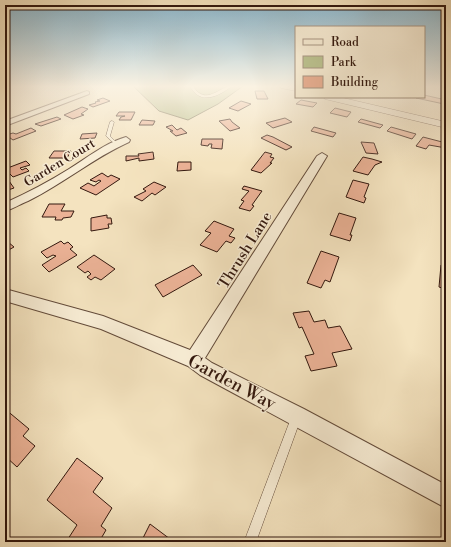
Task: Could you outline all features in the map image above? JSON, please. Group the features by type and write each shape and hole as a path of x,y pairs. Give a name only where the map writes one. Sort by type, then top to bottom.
{"street":[{"path":"5,124 38,112"},
{"path":"389,112 446,125"},
{"name":"Garden Court","path":"5,207 40,190 74,171 106,149 126,140"},
{"name":"Thrush Lane","path":"194,360 322,156"},
{"name":"Garden Way","path":"5,296 103,323 194,360 206,369 297,416 446,497"}],"lane":[{"path":"112,122 108,136 116,144"},
{"path":"250,542 297,416"}],"green space":[{"path":"161,112 204,112 188,120"}],"building":[{"path":"72,112 84,112 81,114 84,115 73,119 64,115"},
{"path":"119,112 135,112 131,120 119,120 121,117 125,116 116,116"},
{"path":"331,112 351,112 347,117 330,113"},
{"path":"57,117 61,119 41,126 35,124"},
{"path":"285,118 292,122 273,128 266,123"},
{"path":"230,119 240,128 230,131 219,121"},
{"path":"361,119 383,125 380,128 358,122"},
{"path":"142,120 155,121 153,125 139,125"},
{"path":"172,125 177,130 181,128 187,133 176,136 170,131 173,131 166,127"},
{"path":"314,127 336,133 333,137 311,131"},
{"path":"391,127 416,134 412,139 387,131"},
{"path":"31,128 36,131 13,140 6,135 13,133 16,134"},
{"path":"97,133 95,138 80,139 82,134"},
{"path":"267,135 292,147 286,150 261,138"},
{"path":"423,137 446,143 446,148 429,145 426,149 416,146"},
{"path":"202,139 223,139 222,149 211,148 212,144 209,144 208,146 201,145"},
{"path":"361,142 374,143 378,154 366,153"},
{"path":"54,151 71,151 67,158 49,158"},
{"path":"153,152 154,159 139,161 139,158 126,161 126,156 139,156 138,154"},
{"path":"265,152 272,154 270,157 274,158 270,163 272,163 261,173 251,170"},
{"path":"363,157 382,162 375,165 368,175 353,171"},
{"path":"26,161 30,165 20,168 22,170 26,168 29,171 13,177 5,169"},
{"path":"178,162 191,162 191,170 177,171"},
{"path":"102,173 108,177 111,175 120,179 96,195 80,188 88,183 94,186 101,181 99,180 96,182 90,180"},
{"path":"353,180 369,184 364,197 366,198 364,203 346,197"},
{"path":"9,181 14,188 5,191 5,183"},
{"path":"154,182 166,187 155,195 152,193 142,201 134,197 146,191 143,189"},
{"path":"244,186 262,191 252,205 254,206 250,211 239,208 244,201 241,200 249,191 242,189"},
{"path":"49,204 65,204 61,211 74,211 71,217 63,218 62,220 55,220 56,217 42,217"},
{"path":"339,213 356,218 350,235 352,235 350,241 330,235"},
{"path":"107,215 107,218 111,218 112,224 108,224 109,228 91,231 91,218"},
{"path":"214,221 234,229 229,236 235,238 231,243 226,241 217,252 200,245 211,233 205,231"},
{"path":"61,241 64,244 68,242 73,247 70,249 77,255 49,272 42,265 56,256 53,255 47,258 41,252"},
{"path":"8,242 14,247 5,252 5,243"},
{"path":"321,251 339,257 330,282 325,280 321,288 307,283"},
{"path":"94,255 115,269 101,280 95,277 91,280 87,277 91,274 88,271 85,273 77,267"},
{"path":"193,265 202,275 163,297 155,285"},
{"path":"441,265 446,267 446,298 443,295 445,289 439,287"},
{"path":"309,311 314,322 325,320 328,328 340,326 352,349 332,353 337,366 311,371 305,356 314,354 302,327 299,328 293,313"},
{"path":"5,409 29,429 23,436 35,446 17,467 5,456"},
{"path":"77,458 103,478 93,492 112,508 101,526 106,530 99,542 66,542 77,525 47,500"},
{"path":"150,524 174,542 141,542"}]}
